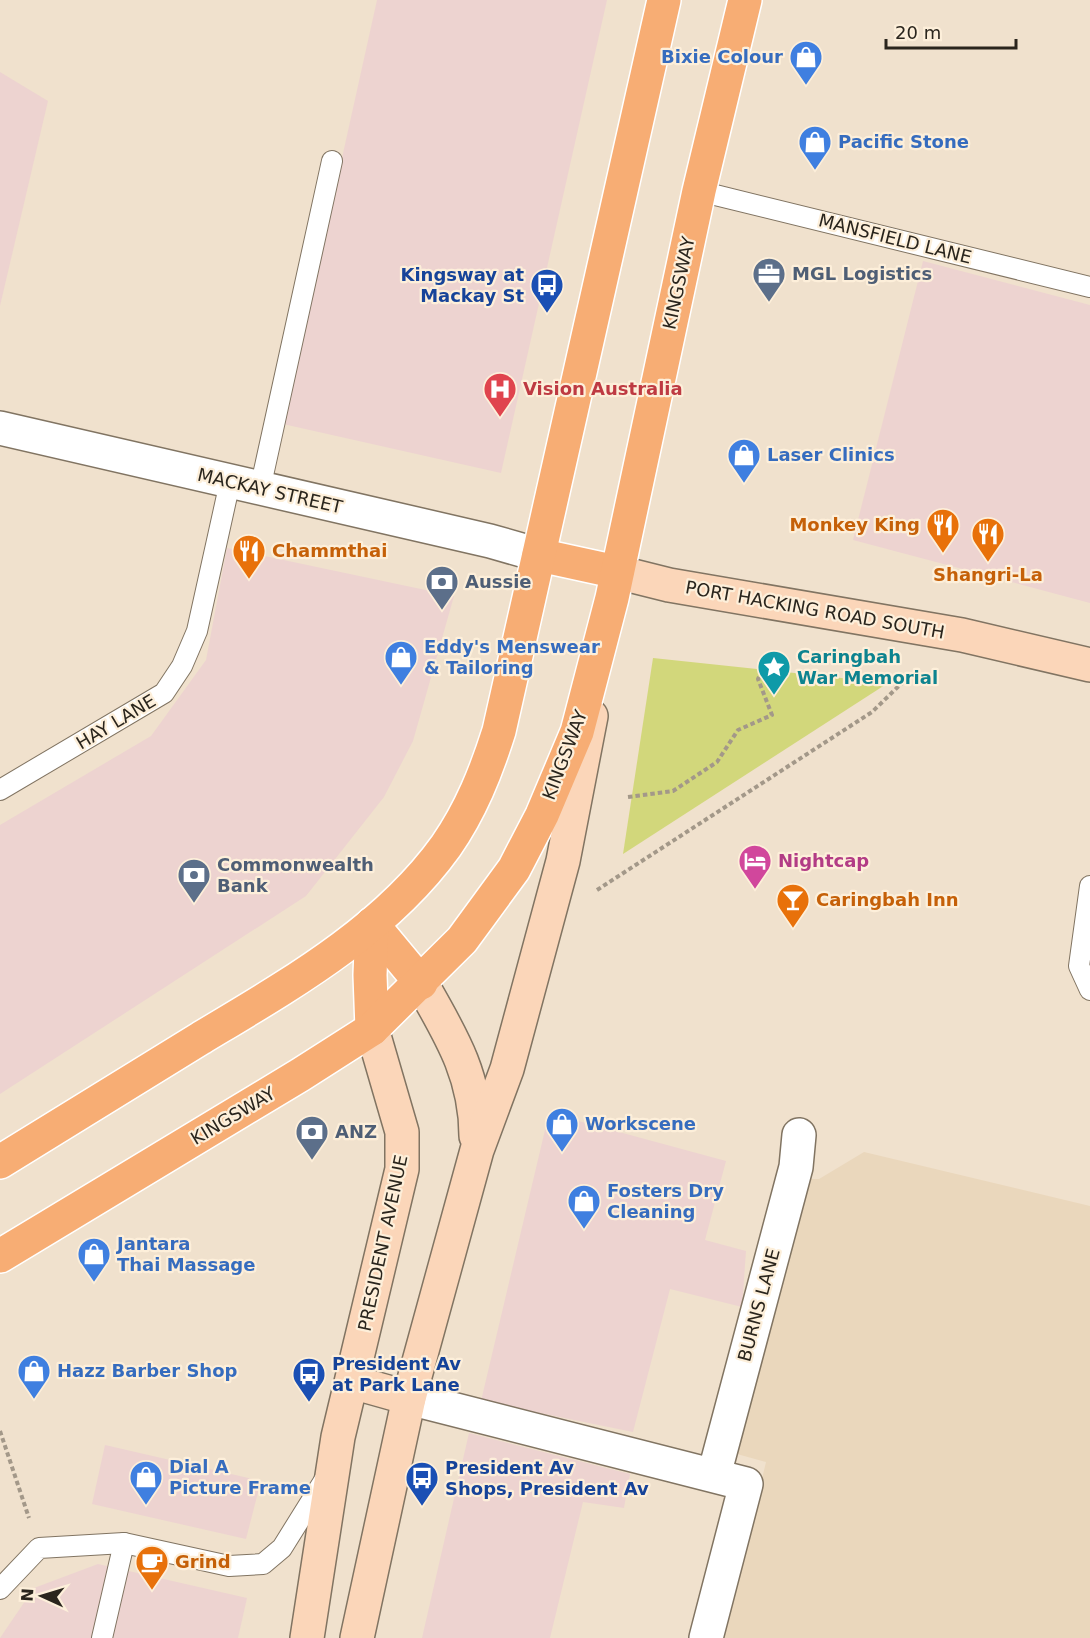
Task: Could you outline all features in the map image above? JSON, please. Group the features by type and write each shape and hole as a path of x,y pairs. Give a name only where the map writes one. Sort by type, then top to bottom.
{"main road":[{"path":"0,1161 278,991 372,924 413,885 445,847 468,811 484,778 499,731 663,0"},
{"name":"KINGSWAY","path":"0,1256 372,1029 462,940 488,908 514,869 542,815 577,732 614,585 699,191 745,0"},
{"name":"PORT HACKING ROAD SOUTH","path":"539,555 614,585 681,587 962,635 1090,665"},
{"path":"357,1638 409,1398 477,1150 507,1069 563,861 614,585"},
{"path":"372,924 421,983 450,1035 470,1081 475,1100 477,1150"},
{"name":"PRESIDENT AVENUE","path":"307,1638 332,1468 402,1169 404,1148 390,1082 372,1029 369,975 372,924"},
{"path":"352,1382 409,1398"}],"street":[{"name":"MACKAY STREET","path":"0,428 539,555"},
{"name":"BURNS LANE","path":"714,1474 796,1167 799,1135"},
{"path":"409,1398 746,1484 706,1638"}],"lane":[{"name":"HAY LANE","path":"0,790 164,693 182,666 197,631 245,485 332,161"},
{"name":"MANSFIELD LANE","path":"699,191 1090,287"},
{"path":"1090,886 1079,966 1090,990"},
{"path":"0,1589 39,1548 124,1543 229,1566 263,1564 282,1548 332,1468"},
{"path":"102,1638 124,1543"}],"path":[{"path":"628,797 673,791 717,762 738,730 772,715 758,680 769,656"},
{"path":"594,892 872,712 905,680"},
{"path":"0,1431 39,1548"}],"shaded area":[{"path":"377,0 607,0 501,473 283,424"},
{"path":"0,72 48,101 0,306"},
{"path":"923,261 1090,305 1090,603 853,540"},
{"path":"227,548 454,596 413,741 384,797 306,896 0,1094 0,825 151,736 206,660"},
{"path":"549,1113 726,1161 705,1240 746,1251 742,1307 670,1289 633,1432 481,1401"},
{"path":"864,1152 1090,1206 1090,1638 724,1638 766,1462 737,1454 811,1179 819,1179"},
{"path":"469,1433 630,1474 624,1508 583,1502 550,1638 422,1638"},
{"path":"105,1445 261,1481 246,1539 92,1504"},
{"path":"98,1564 247,1598 238,1638 0,1638 34,1588"}],"green space":[{"path":"653,658 888,683 623,854"}],"place":[{"name":"Bixie Colour","path":"806,86"},
{"name":"Pacific Stone","path":"815,171"},
{"name":"MGL Logistics","path":"769,303"},
{"name":"Kingsway at Mackay St","path":"547,314"},
{"name":"Vision Australia","path":"500,418"},
{"name":"Laser Clinics","path":"744,484"},
{"name":"Monkey King","path":"943,554"},
{"name":"Shangri-La","path":"988,563"},
{"name":"Chammthai","path":"249,580"},
{"name":"Aussie","path":"442,611"},
{"name":"Eddy's Menswear & Tailoring","path":"401,686"},
{"name":"Caringbah War Memorial","path":"774,696"},
{"name":"Nightcap","path":"755,890"},
{"name":"Commonwealth Bank","path":"194,904"},
{"name":"Caringbah Inn","path":"793,929"},
{"name":"Workscene","path":"562,1153"},
{"name":"ANZ","path":"312,1161"},
{"name":"Fosters Dry Cleaning","path":"584,1230"},
{"name":"Jantara Thai Massage","path":"94,1283"},
{"name":"Hazz Barber Shop","path":"34,1400"},
{"name":"President Av at Park Lane","path":"309,1403"},
{"name":"Dial A Picture Frame","path":"146,1506"},
{"name":"President Av Shops, President Av","path":"422,1507"},
{"name":"Grind","path":"152,1591"}]}
